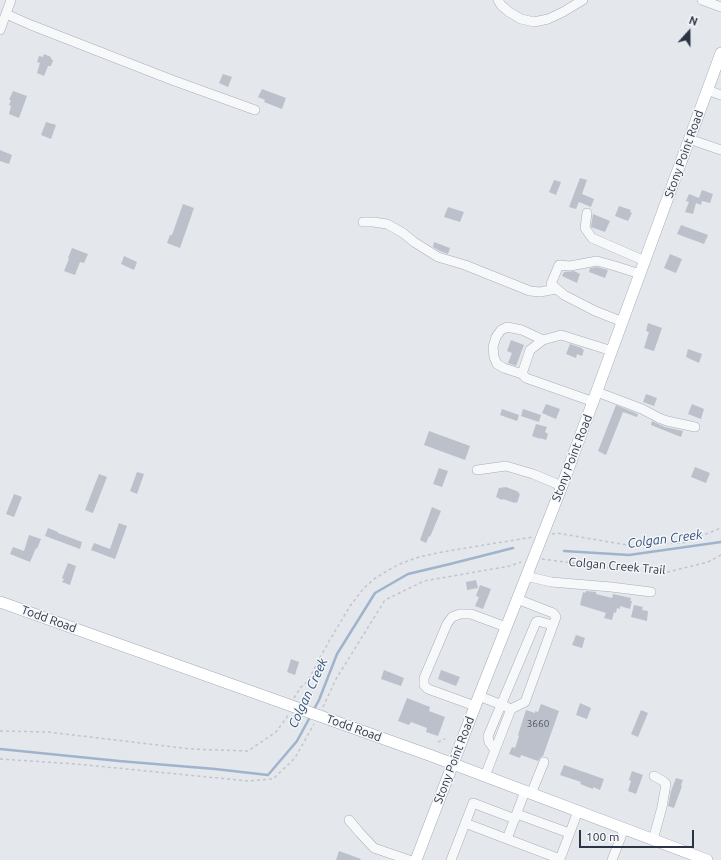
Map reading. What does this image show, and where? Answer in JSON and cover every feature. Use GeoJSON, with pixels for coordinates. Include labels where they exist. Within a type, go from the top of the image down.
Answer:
{"type":"FeatureCollection","features":[{"type":"Feature","properties":{"kind":"main road","name":"Stony Point Road"},"geometry":{"type":"LineString","coordinates":[[416,860],[452,764],[562,486],[721,53]]}},
{"type":"Feature","properties":{"kind":"main road","name":"Todd Road"},"geometry":{"type":"LineString","coordinates":[[0,602],[319,715],[706,860]]}},
{"type":"Feature","properties":{"kind":"street"},"geometry":{"type":"LineString","coordinates":[[0,30],[11,0]]}},
{"type":"Feature","properties":{"kind":"street"},"geometry":{"type":"LineString","coordinates":[[498,0],[509,12],[522,19],[534,22],[548,19],[583,0]]}},
{"type":"Feature","properties":{"kind":"street"},"geometry":{"type":"LineString","coordinates":[[702,0],[721,7]]}},
{"type":"Feature","properties":{"kind":"street"},"geometry":{"type":"LineString","coordinates":[[6,14],[172,80],[255,110]]}},
{"type":"Feature","properties":{"kind":"street"},"geometry":{"type":"LineString","coordinates":[[707,90],[721,95]]}},
{"type":"Feature","properties":{"kind":"street"},"geometry":{"type":"LineString","coordinates":[[689,139],[721,150]]}},
{"type":"Feature","properties":{"kind":"street"},"geometry":{"type":"LineString","coordinates":[[587,214],[585,228],[592,238],[645,261]]}},
{"type":"Feature","properties":{"kind":"street"},"geometry":{"type":"LineString","coordinates":[[363,222],[387,224],[438,256],[530,291],[540,292],[556,289]]}},
{"type":"Feature","properties":{"kind":"street"},"geometry":{"type":"LineString","coordinates":[[623,322],[595,311],[564,295],[551,284],[559,265],[570,266],[597,261],[640,274]]}},
{"type":"Feature","properties":{"kind":"street"},"geometry":{"type":"LineString","coordinates":[[543,340],[522,330],[506,327],[496,337],[493,347],[494,357],[497,364],[522,374],[526,378],[642,409],[667,421],[695,426]]}},
{"type":"Feature","properties":{"kind":"street"},"geometry":{"type":"LineString","coordinates":[[522,374],[530,350],[543,340],[561,335],[612,351]]}},
{"type":"Feature","properties":{"kind":"street"},"geometry":{"type":"LineString","coordinates":[[477,470],[506,466],[533,474],[562,486]]}},
{"type":"Feature","properties":{"kind":"street"},"geometry":{"type":"LineString","coordinates":[[526,576],[551,582],[651,592]]}},
{"type":"Feature","properties":{"kind":"street"},"geometry":{"type":"LineString","coordinates":[[485,776],[511,709],[525,702],[556,617],[553,613],[517,599]]}},
{"type":"Feature","properties":{"kind":"street"},"geometry":{"type":"LineString","coordinates":[[506,626],[471,614],[460,614],[452,617],[447,624],[424,678],[424,685],[428,689],[477,701],[502,705],[511,709]]}},
{"type":"Feature","properties":{"kind":"street"},"geometry":{"type":"LineString","coordinates":[[495,750],[489,742],[488,736],[536,622],[538,620],[552,625]]}},
{"type":"Feature","properties":{"kind":"street"},"geometry":{"type":"LineString","coordinates":[[507,839],[516,816],[544,762]]}},
{"type":"Feature","properties":{"kind":"street"},"geometry":{"type":"LineString","coordinates":[[653,840],[662,808],[666,784],[654,776]]}},
{"type":"Feature","properties":{"kind":"street"},"geometry":{"type":"LineString","coordinates":[[451,860],[473,803],[569,833]]}},
{"type":"Feature","properties":{"kind":"street"},"geometry":{"type":"LineString","coordinates":[[465,823],[560,859],[578,811]]}},
{"type":"Feature","properties":{"kind":"street"},"geometry":{"type":"LineString","coordinates":[[349,820],[374,848],[409,860]]}},
{"type":"Feature","properties":{"kind":"street"},"geometry":{"type":"LineString","coordinates":[[612,860],[624,829]]}},
{"type":"Feature","properties":{"kind":"path"},"geometry":{"type":"LineString","coordinates":[[0,732],[48,732],[192,749],[248,751],[276,732],[287,717],[294,707],[301,687],[308,680],[350,606],[364,588],[374,579],[402,563],[419,557],[557,533],[627,545],[683,543],[721,528]]}},
{"type":"Feature","properties":{"kind":"path","name":"Colgan Creek Trail"},"geometry":{"type":"LineString","coordinates":[[534,558],[664,573],[708,562],[721,556]]}},
{"type":"Feature","properties":{"kind":"path"},"geometry":{"type":"LineString","coordinates":[[438,742],[445,739]]}},
{"type":"Feature","properties":{"kind":"building"},"geometry":{"type":"Polygon","coordinates":[[[44,54],[51,57],[53,60],[51,66],[48,66],[44,76],[37,73],[40,63],[37,62],[39,56],[43,57],[44,54]]]}},
{"type":"Feature","properties":{"kind":"building"},"geometry":{"type":"Polygon","coordinates":[[[223,74],[232,77],[228,87],[219,83],[223,74]]]}},
{"type":"Feature","properties":{"kind":"building"},"geometry":{"type":"Polygon","coordinates":[[[262,89],[286,98],[282,109],[264,102],[265,100],[258,97],[262,89]]]}},
{"type":"Feature","properties":{"kind":"building"},"geometry":{"type":"Polygon","coordinates":[[[13,91],[27,96],[19,118],[9,114],[11,106],[9,105],[11,100],[9,100],[13,91]]]}},
{"type":"Feature","properties":{"kind":"building"},"geometry":{"type":"Polygon","coordinates":[[[46,122],[56,125],[51,139],[41,135],[46,122]]]}},
{"type":"Feature","properties":{"kind":"building"},"geometry":{"type":"Polygon","coordinates":[[[0,150],[12,155],[9,164],[0,161],[0,150]]]}},
{"type":"Feature","properties":{"kind":"building"},"geometry":{"type":"Polygon","coordinates":[[[580,178],[587,180],[582,194],[594,199],[591,207],[579,202],[576,209],[569,207],[580,178]]]}},
{"type":"Feature","properties":{"kind":"building"},"geometry":{"type":"Polygon","coordinates":[[[554,180],[561,182],[556,195],[549,192],[554,180]]]}},
{"type":"Feature","properties":{"kind":"building"},"geometry":{"type":"Polygon","coordinates":[[[702,190],[713,194],[710,203],[702,201],[701,205],[696,203],[693,214],[685,212],[689,202],[686,201],[689,194],[699,198],[702,190]]]}},
{"type":"Feature","properties":{"kind":"building"},"geometry":{"type":"Polygon","coordinates":[[[183,204],[194,208],[180,248],[167,243],[170,235],[172,235],[183,204]]]}},
{"type":"Feature","properties":{"kind":"building"},"geometry":{"type":"Polygon","coordinates":[[[619,206],[631,210],[630,212],[632,213],[628,221],[615,216],[619,206]]]}},
{"type":"Feature","properties":{"kind":"building"},"geometry":{"type":"Polygon","coordinates":[[[448,207],[464,212],[460,222],[444,217],[448,207]]]}},
{"type":"Feature","properties":{"kind":"building"},"geometry":{"type":"Polygon","coordinates":[[[593,214],[610,221],[605,232],[591,227],[593,214]]]}},
{"type":"Feature","properties":{"kind":"building"},"geometry":{"type":"Polygon","coordinates":[[[681,225],[708,235],[704,244],[677,234],[681,225]]]}},
{"type":"Feature","properties":{"kind":"building"},"geometry":{"type":"Polygon","coordinates":[[[434,242],[450,248],[448,254],[433,247],[434,242]]]}},
{"type":"Feature","properties":{"kind":"building"},"geometry":{"type":"Polygon","coordinates":[[[72,248],[88,254],[84,263],[80,262],[75,275],[64,271],[72,248]]]}},
{"type":"Feature","properties":{"kind":"building"},"geometry":{"type":"Polygon","coordinates":[[[670,254],[682,259],[676,273],[664,268],[670,254]]]}},
{"type":"Feature","properties":{"kind":"building"},"geometry":{"type":"Polygon","coordinates":[[[124,256],[137,262],[134,270],[121,264],[124,256]]]}},
{"type":"Feature","properties":{"kind":"building"},"geometry":{"type":"Polygon","coordinates":[[[597,267],[608,270],[605,278],[589,272],[590,268],[597,267]]]}},
{"type":"Feature","properties":{"kind":"building"},"geometry":{"type":"Polygon","coordinates":[[[574,271],[580,274],[577,283],[562,276],[564,272],[574,271]]]}},
{"type":"Feature","properties":{"kind":"building"},"geometry":{"type":"Polygon","coordinates":[[[648,323],[662,328],[654,351],[644,348],[649,332],[646,331],[648,323]]]}},
{"type":"Feature","properties":{"kind":"building"},"geometry":{"type":"Polygon","coordinates":[[[511,340],[524,345],[516,366],[508,363],[512,353],[507,351],[511,340]]]}},
{"type":"Feature","properties":{"kind":"building"},"geometry":{"type":"Polygon","coordinates":[[[570,344],[584,350],[582,356],[577,354],[576,358],[566,354],[570,344]]]}},
{"type":"Feature","properties":{"kind":"building"},"geometry":{"type":"Polygon","coordinates":[[[688,349],[702,354],[699,363],[686,357],[688,349]]]}},
{"type":"Feature","properties":{"kind":"building"},"geometry":{"type":"Polygon","coordinates":[[[646,394],[657,398],[654,406],[643,402],[646,394]]]}},
{"type":"Feature","properties":{"kind":"building"},"geometry":{"type":"Polygon","coordinates":[[[546,404],[560,409],[556,419],[542,413],[546,404]]]}},
{"type":"Feature","properties":{"kind":"building"},"geometry":{"type":"Polygon","coordinates":[[[692,404],[704,409],[701,419],[688,414],[692,404]]]}},
{"type":"Feature","properties":{"kind":"building"},"geometry":{"type":"Polygon","coordinates":[[[616,405],[638,414],[637,417],[623,412],[606,455],[598,451],[616,405]]]}},
{"type":"Feature","properties":{"kind":"building"},"geometry":{"type":"Polygon","coordinates":[[[502,409],[519,415],[517,421],[500,415],[502,409]]]}},
{"type":"Feature","properties":{"kind":"building"},"geometry":{"type":"Polygon","coordinates":[[[523,409],[541,415],[539,422],[521,416],[523,409]]]}},
{"type":"Feature","properties":{"kind":"building"},"geometry":{"type":"Polygon","coordinates":[[[652,421],[665,427],[683,431],[681,437],[651,425],[652,421]]]}},
{"type":"Feature","properties":{"kind":"building"},"geometry":{"type":"Polygon","coordinates":[[[536,424],[547,427],[545,432],[548,434],[546,440],[532,436],[536,424]]]}},
{"type":"Feature","properties":{"kind":"building"},"geometry":{"type":"Polygon","coordinates":[[[429,431],[470,446],[465,460],[424,445],[429,431]]]}},
{"type":"Feature","properties":{"kind":"building"},"geometry":{"type":"Polygon","coordinates":[[[695,467],[710,473],[706,483],[691,477],[695,467]]]}},
{"type":"Feature","properties":{"kind":"building"},"geometry":{"type":"Polygon","coordinates":[[[439,468],[448,471],[442,487],[433,484],[439,468]]]}},
{"type":"Feature","properties":{"kind":"building"},"geometry":{"type":"Polygon","coordinates":[[[137,472],[144,474],[137,494],[130,491],[137,472]]]}},
{"type":"Feature","properties":{"kind":"building"},"geometry":{"type":"Polygon","coordinates":[[[99,474],[107,477],[93,513],[85,510],[99,474]]]}},
{"type":"Feature","properties":{"kind":"building"},"geometry":{"type":"Polygon","coordinates":[[[506,487],[519,492],[518,493],[520,494],[517,503],[502,500],[496,497],[499,488],[506,487]]]}},
{"type":"Feature","properties":{"kind":"building"},"geometry":{"type":"Polygon","coordinates":[[[14,494],[22,497],[14,517],[6,514],[14,494]]]}},
{"type":"Feature","properties":{"kind":"building"},"geometry":{"type":"Polygon","coordinates":[[[432,507],[441,511],[426,543],[420,540],[432,507]]]}},
{"type":"Feature","properties":{"kind":"building"},"geometry":{"type":"Polygon","coordinates":[[[119,523],[127,526],[115,559],[91,550],[94,543],[110,549],[119,523]]]}},
{"type":"Feature","properties":{"kind":"building"},"geometry":{"type":"Polygon","coordinates":[[[48,528],[82,542],[80,549],[45,536],[48,528]]]}},
{"type":"Feature","properties":{"kind":"building"},"geometry":{"type":"Polygon","coordinates":[[[29,535],[41,539],[30,562],[10,554],[13,547],[24,551],[29,535]]]}},
{"type":"Feature","properties":{"kind":"building"},"geometry":{"type":"Polygon","coordinates":[[[68,563],[76,566],[70,585],[62,582],[64,579],[62,578],[68,563]]]}},
{"type":"Feature","properties":{"kind":"building"},"geometry":{"type":"Polygon","coordinates":[[[476,580],[478,588],[467,590],[466,582],[476,580]]]}},
{"type":"Feature","properties":{"kind":"building"},"geometry":{"type":"Polygon","coordinates":[[[480,585],[491,589],[483,609],[475,606],[479,597],[476,596],[480,585]]]}},
{"type":"Feature","properties":{"kind":"building"},"geometry":{"type":"Polygon","coordinates":[[[586,591],[596,592],[596,594],[612,598],[613,594],[631,598],[630,601],[632,601],[630,609],[620,606],[620,609],[617,608],[616,613],[614,612],[612,620],[604,618],[606,613],[580,605],[583,592],[585,593],[586,591]]]}},
{"type":"Feature","properties":{"kind":"building"},"geometry":{"type":"Polygon","coordinates":[[[634,605],[643,607],[642,610],[648,611],[647,621],[631,617],[634,605]]]}},
{"type":"Feature","properties":{"kind":"building"},"geometry":{"type":"Polygon","coordinates":[[[576,635],[585,638],[582,648],[572,645],[576,635]]]}},
{"type":"Feature","properties":{"kind":"building"},"geometry":{"type":"Polygon","coordinates":[[[291,659],[299,662],[295,675],[287,672],[291,659]]]}},
{"type":"Feature","properties":{"kind":"building"},"geometry":{"type":"Polygon","coordinates":[[[384,670],[404,678],[401,686],[381,679],[384,670]]]}},
{"type":"Feature","properties":{"kind":"building"},"geometry":{"type":"Polygon","coordinates":[[[441,670],[460,677],[456,686],[438,679],[441,670]]]}},
{"type":"Feature","properties":{"kind":"building"},"geometry":{"type":"Polygon","coordinates":[[[407,698],[430,707],[429,711],[445,717],[438,736],[426,732],[427,728],[411,722],[409,725],[398,721],[407,698]]]}},
{"type":"Feature","properties":{"kind":"building"},"geometry":{"type":"Polygon","coordinates":[[[580,703],[591,708],[587,719],[576,715],[580,703]]]}},
{"type":"Feature","properties":{"kind":"building"},"geometry":{"type":"Polygon","coordinates":[[[541,704],[559,711],[543,756],[538,761],[521,755],[520,758],[509,754],[512,747],[515,748],[526,710],[535,713],[535,711],[538,712],[541,704]]]}},
{"type":"Feature","properties":{"kind":"building"},"geometry":{"type":"Polygon","coordinates":[[[641,710],[648,713],[638,737],[631,734],[641,710]]]}},
{"type":"Feature","properties":{"kind":"building"},"geometry":{"type":"Polygon","coordinates":[[[564,765],[604,779],[600,790],[593,787],[593,789],[580,784],[581,782],[560,775],[564,765]]]}},
{"type":"Feature","properties":{"kind":"building"},"geometry":{"type":"Polygon","coordinates":[[[632,771],[643,775],[636,794],[628,791],[632,771]]]}},
{"type":"Feature","properties":{"kind":"building"},"geometry":{"type":"Polygon","coordinates":[[[676,778],[683,780],[674,808],[668,806],[671,791],[676,778]]]}},
{"type":"Feature","properties":{"kind":"building"},"geometry":{"type":"Polygon","coordinates":[[[339,851],[361,859],[336,860],[339,851]]]}},
{"type":"Feature","properties":{"kind":"waterway","name":"Colgan Creek"},"geometry":{"type":"LineString","coordinates":[[564,551],[629,555],[721,542]]}},
{"type":"Feature","properties":{"kind":"waterway","name":"Colgan Creek"},"geometry":{"type":"LineString","coordinates":[[313,711],[319,700],[337,654],[375,593],[408,574],[513,548]]}},
{"type":"Feature","properties":{"kind":"waterway","name":"Colgan Creek"},"geometry":{"type":"LineString","coordinates":[[0,749],[268,775],[297,741],[310,717]]}}]}
